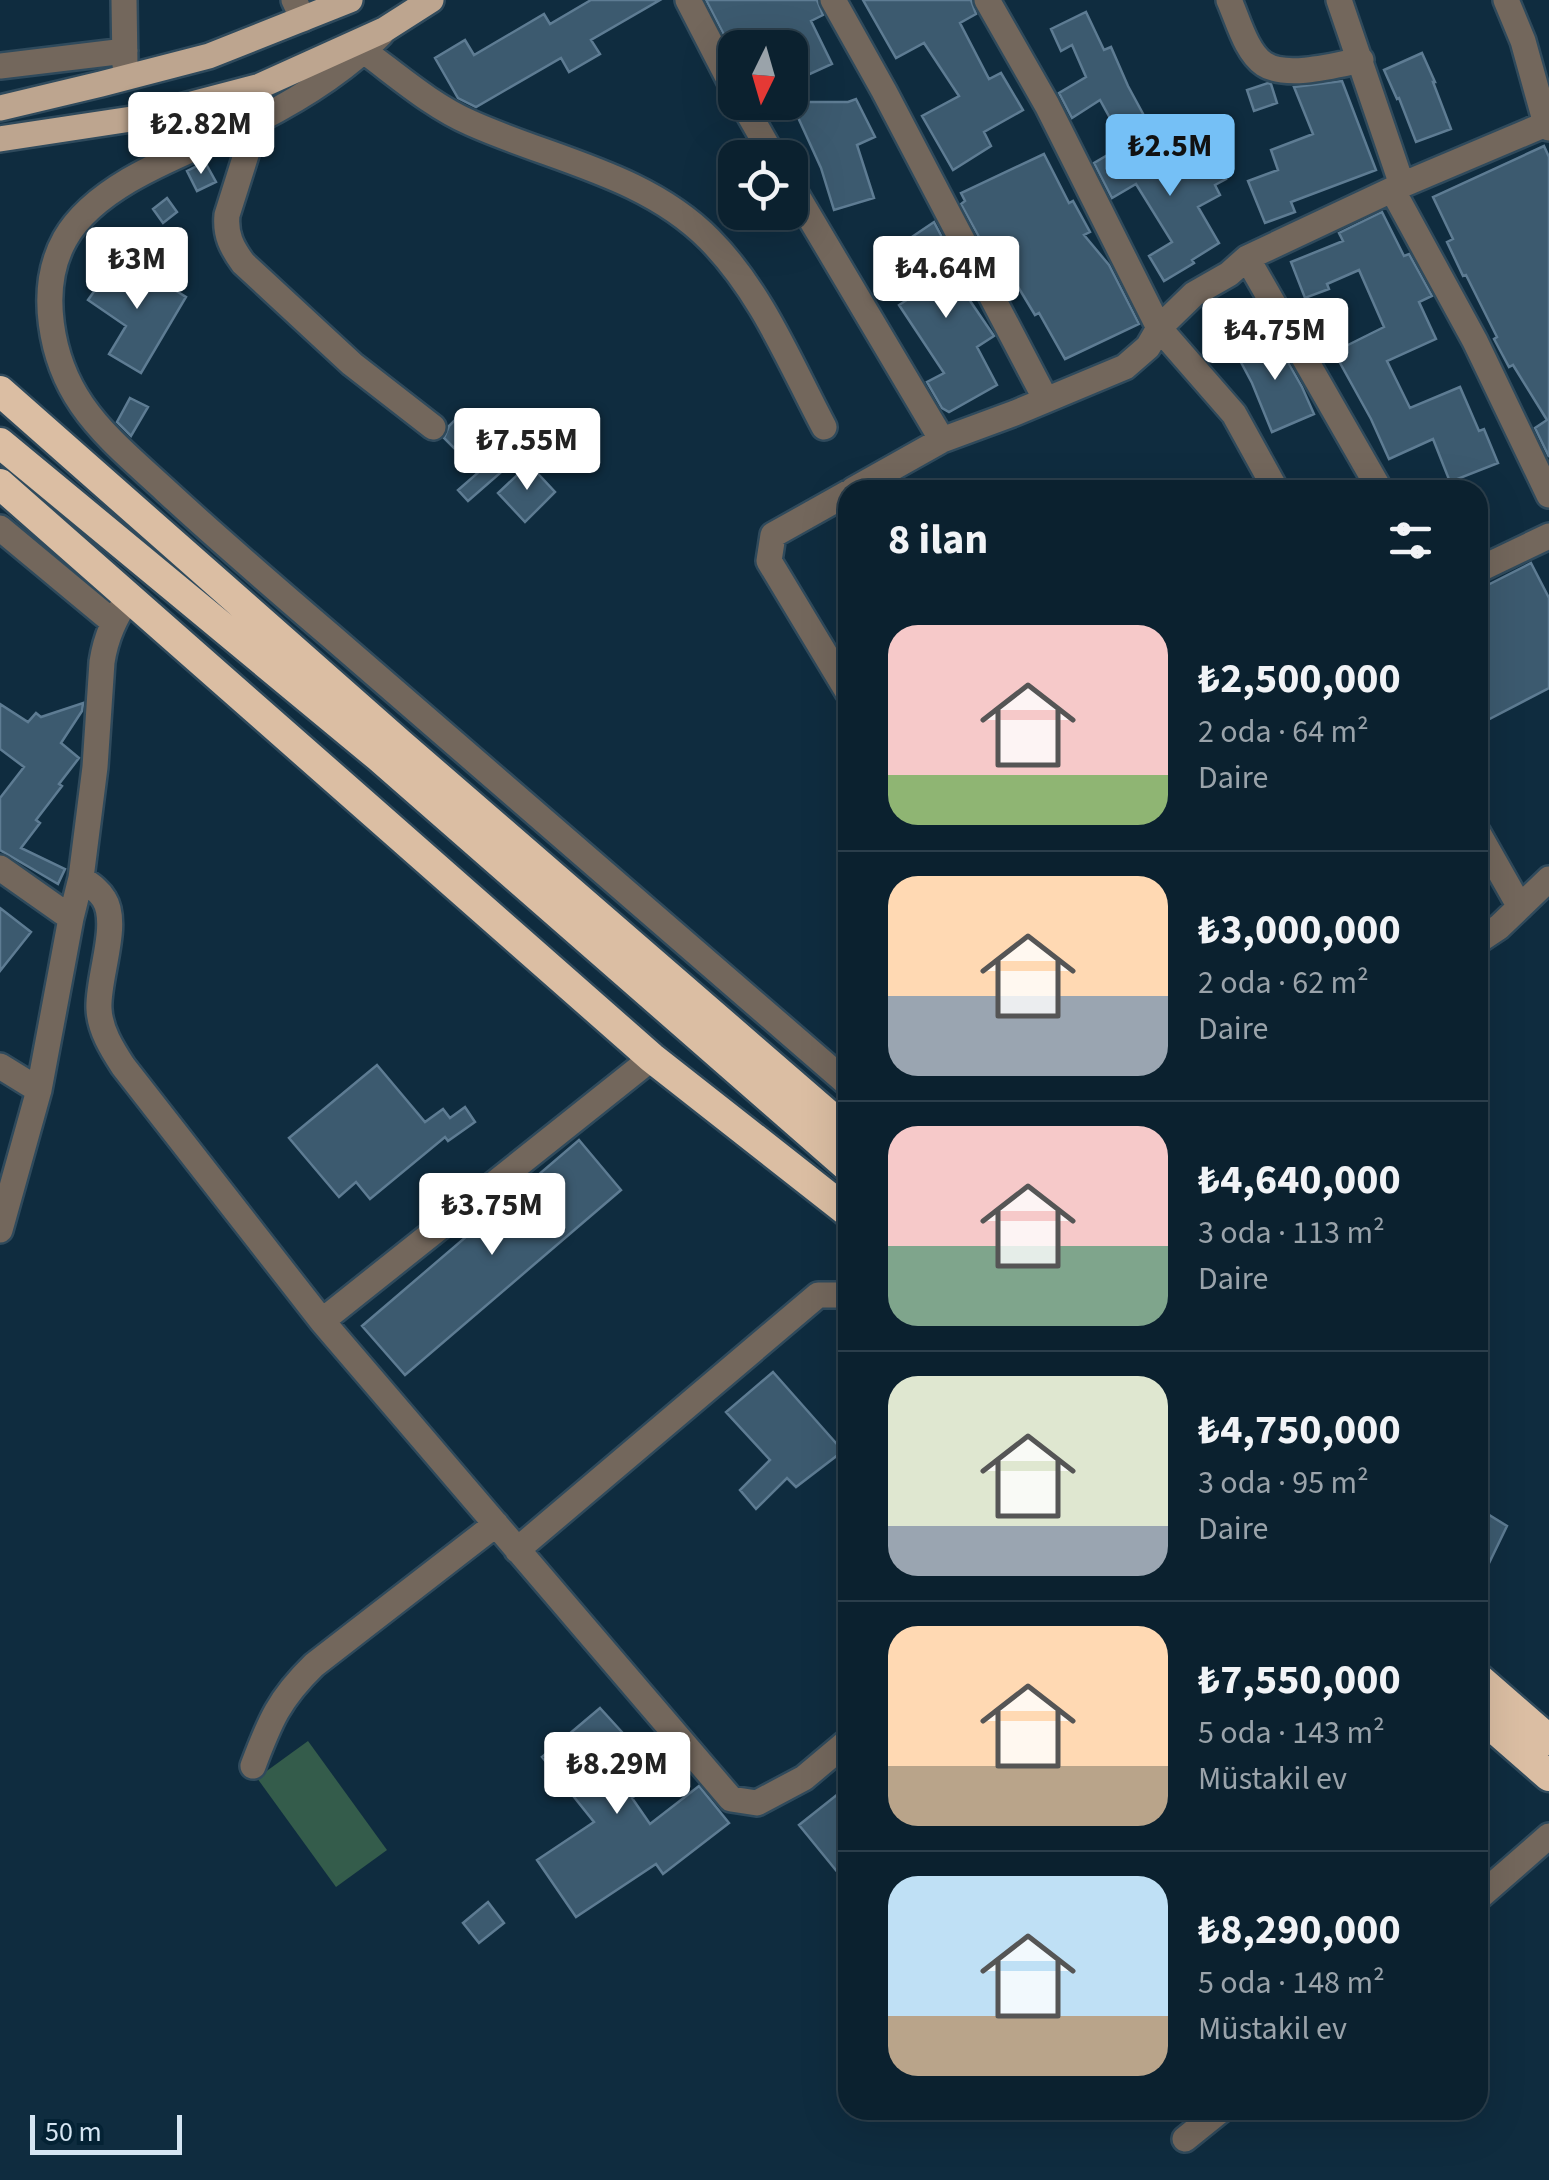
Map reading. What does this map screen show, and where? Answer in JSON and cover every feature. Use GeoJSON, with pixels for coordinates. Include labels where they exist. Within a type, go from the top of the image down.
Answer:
{"type":"FeatureCollection","features":[{"type":"Feature","properties":{"kind":"highway"},"geometry":{"type":"LineString","coordinates":[[0,390],[414,756],[724,1042],[838,1157]]}},
{"type":"Feature","properties":{"kind":"highway"},"geometry":{"type":"LineString","coordinates":[[0,443],[724,1042],[838,1125]]}},
{"type":"Feature","properties":{"kind":"highway"},"geometry":{"type":"LineString","coordinates":[[0,484],[121,609],[652,1058],[838,1204]]}},
{"type":"Feature","properties":{"kind":"highway"},"geometry":{"type":"LineString","coordinates":[[1488,1687],[1549,1740]]}},
{"type":"Feature","properties":{"kind":"highway"},"geometry":{"type":"LineString","coordinates":[[1488,1723],[1549,1776]]}},
{"type":"Feature","properties":{"kind":"main road"},"geometry":{"type":"LineString","coordinates":[[0,108],[210,56],[310,8],[350,0]]}},
{"type":"Feature","properties":{"kind":"main road"},"geometry":{"type":"LineString","coordinates":[[0,139],[138,118],[260,86],[384,30],[431,0]]}},
{"type":"Feature","properties":{"kind":"street"},"geometry":{"type":"LineString","coordinates":[[124,0],[125,78]]}},
{"type":"Feature","properties":{"kind":"street"},"geometry":{"type":"LineString","coordinates":[[688,0],[718,58]]}},
{"type":"Feature","properties":{"kind":"street"},"geometry":{"type":"LineString","coordinates":[[833,0],[1046,400]]}},
{"type":"Feature","properties":{"kind":"street"},"geometry":{"type":"LineString","coordinates":[[986,0],[1047,105],[1159,328],[1234,414],[1270,480]]}},
{"type":"Feature","properties":{"kind":"street"},"geometry":{"type":"LineString","coordinates":[[1229,0],[1252,50],[1266,65],[1288,70],[1361,60]]}},
{"type":"Feature","properties":{"kind":"street"},"geometry":{"type":"LineString","coordinates":[[1339,0],[1361,60],[1397,188],[1549,495]]}},
{"type":"Feature","properties":{"kind":"street"},"geometry":{"type":"LineString","coordinates":[[871,480],[942,440],[1125,367],[1194,294],[1229,274],[1247,258],[1397,188],[1547,126],[1523,42],[1506,0]]}},
{"type":"Feature","properties":{"kind":"street"},"geometry":{"type":"LineString","coordinates":[[384,30],[364,51],[299,98],[163,162],[101,198],[80,219],[60,251],[51,286],[58,358],[83,406],[101,428],[212,533],[838,1075]]}},
{"type":"Feature","properties":{"kind":"street"},"geometry":{"type":"LineString","coordinates":[[0,66],[125,51]]}},
{"type":"Feature","properties":{"kind":"street"},"geometry":{"type":"LineString","coordinates":[[364,51],[465,121],[600,172],[678,212],[735,267],[824,427]]}},
{"type":"Feature","properties":{"kind":"street"},"geometry":{"type":"LineString","coordinates":[[257,120],[227,215],[226,227],[234,251],[292,311],[433,427]]}},
{"type":"Feature","properties":{"kind":"street"},"geometry":{"type":"LineString","coordinates":[[808,214],[942,440]]}},
{"type":"Feature","properties":{"kind":"street"},"geometry":{"type":"LineString","coordinates":[[1247,258],[1374,480]]}},
{"type":"Feature","properties":{"kind":"street"},"geometry":{"type":"LineString","coordinates":[[838,499],[774,534],[769,561],[838,675]]}},
{"type":"Feature","properties":{"kind":"street"},"geometry":{"type":"LineString","coordinates":[[0,528],[121,609],[102,662],[81,878],[40,1090],[0,1230]]}},
{"type":"Feature","properties":{"kind":"street"},"geometry":{"type":"LineString","coordinates":[[1488,565],[1549,536]]}},
{"type":"Feature","properties":{"kind":"street"},"geometry":{"type":"LineString","coordinates":[[1488,851],[1520,907]]}},
{"type":"Feature","properties":{"kind":"street"},"geometry":{"type":"LineString","coordinates":[[0,868],[71,918]]}},
{"type":"Feature","properties":{"kind":"street"},"geometry":{"type":"LineString","coordinates":[[81,878],[104,898],[109,908],[98,1010],[110,1046],[322,1320],[732,1799],[757,1802],[804,1778],[838,1749]]}},
{"type":"Feature","properties":{"kind":"street"},"geometry":{"type":"LineString","coordinates":[[1488,935],[1549,879]]}},
{"type":"Feature","properties":{"kind":"street"},"geometry":{"type":"LineString","coordinates":[[322,1320],[652,1058]]}},
{"type":"Feature","properties":{"kind":"street"},"geometry":{"type":"LineString","coordinates":[[0,1066],[40,1090]]}},
{"type":"Feature","properties":{"kind":"street"},"geometry":{"type":"LineString","coordinates":[[517,1550],[818,1294],[838,1295]]}},
{"type":"Feature","properties":{"kind":"street"},"geometry":{"type":"LineString","coordinates":[[253,1766],[269,1721],[292,1686],[496,1524]]}},
{"type":"Feature","properties":{"kind":"street"},"geometry":{"type":"LineString","coordinates":[[1488,1889],[1549,1836]]}},
{"type":"Feature","properties":{"kind":"street"},"geometry":{"type":"LineString","coordinates":[[1185,2139],[1209,2120]]}},
{"type":"Feature","properties":{"kind":"green space"},"geometry":{"type":"Polygon","coordinates":[[[308,1741],[387,1850],[336,1887],[257,1778],[308,1741]]]}},
{"type":"Feature","properties":{"kind":"building"},"geometry":{"type":"Polygon","coordinates":[[[591,0],[660,0],[591,40],[600,54],[569,72],[561,58],[476,107],[458,98],[435,58],[465,40],[474,55],[544,14],[550,24],[591,0]]]}},
{"type":"Feature","properties":{"kind":"building"},"geometry":{"type":"Polygon","coordinates":[[[706,0],[817,0],[823,15],[811,21],[832,64],[808,75],[808,30],[722,30],[706,0]]]}},
{"type":"Feature","properties":{"kind":"building"},"geometry":{"type":"Polygon","coordinates":[[[863,0],[971,0],[976,14],[960,23],[989,79],[1001,73],[1023,110],[984,132],[991,146],[953,170],[922,116],[959,96],[924,43],[896,58],[863,0]]]}},
{"type":"Feature","properties":{"kind":"building"},"geometry":{"type":"Polygon","coordinates":[[[1086,12],[1104,50],[1111,47],[1148,123],[1121,138],[1100,100],[1072,118],[1059,93],[1086,77],[1072,45],[1061,51],[1051,29],[1086,12]]]}},
{"type":"Feature","properties":{"kind":"building"},"geometry":{"type":"Polygon","coordinates":[[[1422,53],[1451,129],[1416,142],[1384,70],[1422,53]]]}},
{"type":"Feature","properties":{"kind":"building"},"geometry":{"type":"Polygon","coordinates":[[[1342,81],[1376,170],[1291,202],[1295,212],[1265,223],[1248,181],[1278,170],[1271,150],[1313,134],[1294,87],[1342,81]]]}},
{"type":"Feature","properties":{"kind":"building"},"geometry":{"type":"Polygon","coordinates":[[[1268,83],[1277,103],[1254,111],[1247,90],[1268,83]]]}},
{"type":"Feature","properties":{"kind":"building"},"geometry":{"type":"Polygon","coordinates":[[[856,99],[875,137],[857,145],[874,198],[834,210],[821,168],[799,120],[808,120],[808,102],[856,99]]]}},
{"type":"Feature","properties":{"kind":"building"},"geometry":{"type":"Polygon","coordinates":[[[1135,139],[1155,174],[1206,144],[1226,179],[1215,185],[1220,195],[1198,207],[1219,243],[1164,281],[1149,256],[1172,242],[1136,184],[1112,198],[1094,163],[1135,139]]]}},
{"type":"Feature","properties":{"kind":"building"},"geometry":{"type":"Polygon","coordinates":[[[1544,146],[1549,157],[1549,457],[1535,428],[1547,420],[1494,339],[1497,337],[1447,242],[1453,239],[1433,197],[1544,146]]]}},
{"type":"Feature","properties":{"kind":"building"},"geometry":{"type":"Polygon","coordinates":[[[1044,154],[1069,203],[1073,201],[1090,232],[1084,235],[1109,265],[1139,324],[1065,359],[991,242],[984,246],[961,204],[965,201],[961,193],[1044,154]]]}},
{"type":"Feature","properties":{"kind":"building"},"geometry":{"type":"Polygon","coordinates":[[[205,162],[216,182],[197,191],[187,171],[205,162]]]}},
{"type":"Feature","properties":{"kind":"building"},"geometry":{"type":"Polygon","coordinates":[[[167,198],[177,212],[163,223],[153,209],[167,198]]]}},
{"type":"Feature","properties":{"kind":"building"},"geometry":{"type":"Polygon","coordinates":[[[1382,212],[1404,256],[1409,254],[1432,296],[1419,302],[1436,339],[1387,361],[1410,408],[1460,387],[1498,463],[1449,480],[1433,439],[1389,459],[1334,352],[1384,327],[1359,270],[1327,284],[1329,289],[1305,298],[1291,262],[1343,241],[1339,233],[1382,212]]]}},
{"type":"Feature","properties":{"kind":"building"},"geometry":{"type":"Polygon","coordinates":[[[934,222],[955,262],[947,267],[994,336],[977,347],[997,385],[949,412],[942,408],[927,382],[944,373],[899,305],[924,289],[894,249],[934,222]]]}},
{"type":"Feature","properties":{"kind":"building"},"geometry":{"type":"Polygon","coordinates":[[[117,259],[151,284],[155,278],[186,297],[141,373],[109,354],[126,326],[88,300],[117,259]]]}},
{"type":"Feature","properties":{"kind":"building"},"geometry":{"type":"Polygon","coordinates":[[[1271,332],[1314,414],[1272,432],[1235,351],[1271,332]]]}},
{"type":"Feature","properties":{"kind":"building"},"geometry":{"type":"Polygon","coordinates":[[[130,398],[148,407],[131,436],[117,422],[130,398]]]}},
{"type":"Feature","properties":{"kind":"building"},"geometry":{"type":"Polygon","coordinates":[[[459,416],[473,429],[467,434],[481,449],[470,460],[444,438],[459,416]]]}},
{"type":"Feature","properties":{"kind":"building"},"geometry":{"type":"Polygon","coordinates":[[[497,456],[507,467],[468,501],[458,490],[497,456]]]}},
{"type":"Feature","properties":{"kind":"building"},"geometry":{"type":"Polygon","coordinates":[[[529,464],[555,492],[525,522],[498,493],[529,464]]]}},
{"type":"Feature","properties":{"kind":"building"},"geometry":{"type":"Polygon","coordinates":[[[1531,563],[1549,598],[1549,688],[1488,720],[1488,585],[1531,563]]]}},
{"type":"Feature","properties":{"kind":"building"},"geometry":{"type":"Polygon","coordinates":[[[83,703],[61,743],[79,758],[21,848],[65,869],[58,884],[0,850],[0,798],[24,767],[0,749],[0,704],[28,722],[36,713],[41,717],[83,703]]]}},
{"type":"Feature","properties":{"kind":"building"},"geometry":{"type":"Polygon","coordinates":[[[0,908],[31,932],[0,971],[0,908]]]}},
{"type":"Feature","properties":{"kind":"building"},"geometry":{"type":"Polygon","coordinates":[[[377,1065],[425,1122],[443,1109],[450,1118],[465,1107],[475,1122],[448,1141],[445,1137],[370,1199],[356,1182],[339,1197],[289,1138],[377,1065]]]}},
{"type":"Feature","properties":{"kind":"building"},"geometry":{"type":"Polygon","coordinates":[[[579,1140],[621,1190],[405,1375],[362,1326],[579,1140]]]}},
{"type":"Feature","properties":{"kind":"building"},"geometry":{"type":"Polygon","coordinates":[[[773,1372],[838,1445],[838,1455],[796,1487],[787,1478],[756,1509],[740,1490],[770,1460],[726,1412],[773,1372]]]}},
{"type":"Feature","properties":{"kind":"building"},"geometry":{"type":"Polygon","coordinates":[[[1488,1514],[1507,1526],[1488,1565],[1488,1514]]]}},
{"type":"Feature","properties":{"kind":"building"},"geometry":{"type":"Polygon","coordinates":[[[600,1708],[657,1777],[632,1798],[650,1824],[699,1786],[729,1823],[663,1874],[656,1864],[576,1917],[537,1860],[594,1822],[542,1757],[600,1708]]]}},
{"type":"Feature","properties":{"kind":"building"},"geometry":{"type":"Polygon","coordinates":[[[838,1794],[838,1873],[799,1825],[838,1794]]]}},
{"type":"Feature","properties":{"kind":"building"},"geometry":{"type":"Polygon","coordinates":[[[488,1902],[504,1923],[479,1943],[463,1923],[488,1902]]]}}]}
